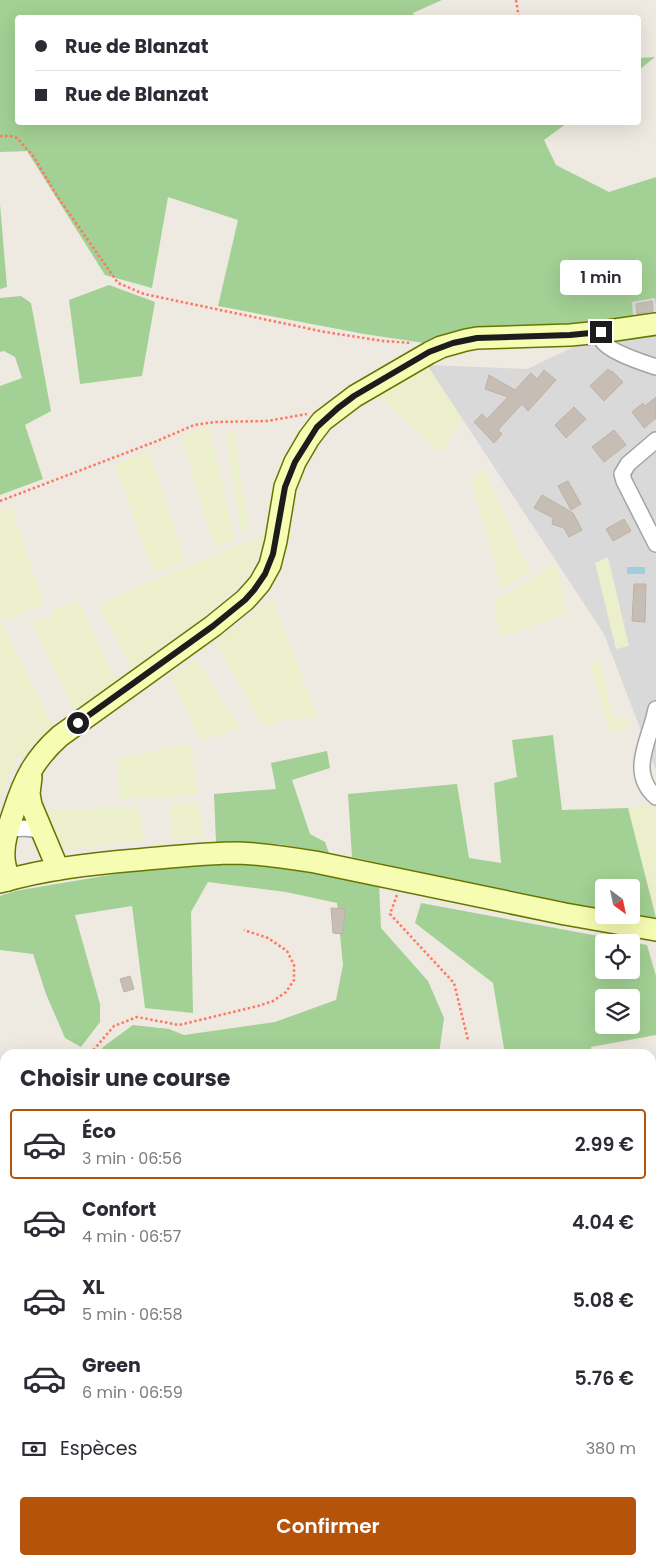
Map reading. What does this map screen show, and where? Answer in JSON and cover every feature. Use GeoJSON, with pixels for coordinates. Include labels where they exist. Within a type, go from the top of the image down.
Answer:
{"type":"FeatureCollection","features":[{"type":"Feature","properties":{"kind":"street"},"geometry":{"type":"LineString","coordinates":[[656,324],[570,335],[477,338],[453,343],[429,352],[354,396],[327,416],[301,450],[288,481],[270,565],[260,583],[245,600],[168,659],[60,736],[44,752],[23,783],[4,829],[4,881],[58,869],[175,856],[241,853],[315,862],[565,914],[656,930]]}},
{"type":"Feature","properties":{"kind":"street"},"geometry":{"type":"LineString","coordinates":[[601,332],[602,340],[608,346],[624,355],[656,367]]}},
{"type":"Feature","properties":{"kind":"street"},"geometry":{"type":"LineString","coordinates":[[656,440],[628,464],[622,474],[656,544]]}},
{"type":"Feature","properties":{"kind":"street"},"geometry":{"type":"LineString","coordinates":[[656,709],[642,764],[644,784],[656,797]]}},
{"type":"Feature","properties":{"kind":"street"},"geometry":{"type":"LineString","coordinates":[[33,767],[30,789],[31,805],[58,869]]}},
{"type":"Feature","properties":{"kind":"street"},"geometry":{"type":"LineString","coordinates":[[4,829],[30,828],[39,830],[42,833]]}},
{"type":"Feature","properties":{"kind":"path"},"geometry":{"type":"LineString","coordinates":[[516,0],[518,15]]}},
{"type":"Feature","properties":{"kind":"path"},"geometry":{"type":"LineString","coordinates":[[0,136],[17,138],[25,146],[105,266],[118,283],[127,288],[144,294],[325,332],[424,346],[429,352]]}},
{"type":"Feature","properties":{"kind":"path"},"geometry":{"type":"LineString","coordinates":[[0,501],[194,425],[215,422],[267,421],[313,413]]}},
{"type":"Feature","properties":{"kind":"path"},"geometry":{"type":"LineString","coordinates":[[402,880],[390,914],[454,983],[468,1040]]}},
{"type":"Feature","properties":{"kind":"path"},"geometry":{"type":"LineString","coordinates":[[94,1049],[114,1026],[137,1017],[179,1025],[258,1006],[273,1001],[286,992],[294,980],[294,965],[287,951],[268,938],[244,930]]}},
{"type":"Feature","properties":{"kind":"shaded area"},"geometry":{"type":"Polygon","coordinates":[[[655,298],[656,770],[604,634],[427,365],[527,369],[582,343],[632,302],[655,298]]]}},
{"type":"Feature","properties":{"kind":"green space"},"geometry":{"type":"Polygon","coordinates":[[[0,0],[442,0],[413,13],[413,15],[15,15],[15,125],[564,125],[544,140],[556,165],[609,192],[656,177],[656,305],[655,298],[632,302],[633,317],[588,327],[431,344],[364,334],[218,306],[238,220],[168,197],[152,288],[105,275],[27,151],[0,152],[0,0]]]}},
{"type":"Feature","properties":{"kind":"green space"},"geometry":{"type":"Polygon","coordinates":[[[655,57],[641,68],[641,58],[655,57]]]}},
{"type":"Feature","properties":{"kind":"green space"},"geometry":{"type":"Polygon","coordinates":[[[0,204],[7,287],[0,289],[0,204]]]}},
{"type":"Feature","properties":{"kind":"green space"},"geometry":{"type":"Polygon","coordinates":[[[109,285],[155,302],[142,376],[80,384],[69,300],[109,285]]]}},
{"type":"Feature","properties":{"kind":"green space"},"geometry":{"type":"Polygon","coordinates":[[[21,296],[31,303],[51,411],[25,425],[43,479],[0,495],[0,386],[22,378],[15,357],[4,351],[0,352],[0,298],[21,296]]]}},
{"type":"Feature","properties":{"kind":"green space"},"geometry":{"type":"Polygon","coordinates":[[[427,365],[462,419],[442,453],[377,396],[427,365]]]}},
{"type":"Feature","properties":{"kind":"green space"},"geometry":{"type":"Polygon","coordinates":[[[209,427],[235,539],[215,548],[181,437],[196,430],[209,427]]]}},
{"type":"Feature","properties":{"kind":"green space"},"geometry":{"type":"Polygon","coordinates":[[[226,431],[234,432],[249,530],[241,532],[226,431]]]}},
{"type":"Feature","properties":{"kind":"green space"},"geometry":{"type":"Polygon","coordinates":[[[149,450],[185,562],[153,573],[115,465],[149,450]]]}},
{"type":"Feature","properties":{"kind":"green space"},"geometry":{"type":"Polygon","coordinates":[[[484,468],[530,572],[502,590],[471,481],[484,468]]]}},
{"type":"Feature","properties":{"kind":"green space"},"geometry":{"type":"Polygon","coordinates":[[[11,507],[44,604],[9,619],[0,620],[0,510],[11,507]]]}},
{"type":"Feature","properties":{"kind":"green space"},"geometry":{"type":"Polygon","coordinates":[[[266,533],[250,573],[206,615],[131,668],[98,604],[266,533]]]}},
{"type":"Feature","properties":{"kind":"green space"},"geometry":{"type":"Polygon","coordinates":[[[608,557],[629,646],[616,649],[595,563],[608,557]]]}},
{"type":"Feature","properties":{"kind":"green space"},"geometry":{"type":"Polygon","coordinates":[[[557,562],[567,613],[501,637],[493,602],[557,562]]]}},
{"type":"Feature","properties":{"kind":"green space"},"geometry":{"type":"Polygon","coordinates":[[[272,598],[318,718],[291,719],[263,726],[215,641],[250,617],[272,598]]]}},
{"type":"Feature","properties":{"kind":"green space"},"geometry":{"type":"Polygon","coordinates":[[[78,600],[118,683],[74,711],[32,622],[54,617],[51,610],[78,600]]]}},
{"type":"Feature","properties":{"kind":"green space"},"geometry":{"type":"Polygon","coordinates":[[[2,623],[53,725],[21,759],[17,755],[0,800],[0,624],[2,623]]]}},
{"type":"Feature","properties":{"kind":"green space"},"geometry":{"type":"Polygon","coordinates":[[[195,658],[240,728],[200,741],[171,677],[195,658]]]}},
{"type":"Feature","properties":{"kind":"green space"},"geometry":{"type":"Polygon","coordinates":[[[600,660],[613,718],[628,717],[631,726],[609,733],[590,664],[600,660]]]}},
{"type":"Feature","properties":{"kind":"green space"},"geometry":{"type":"Polygon","coordinates":[[[553,735],[562,810],[628,808],[656,918],[640,915],[640,879],[595,879],[595,910],[352,857],[348,794],[457,784],[469,858],[501,863],[494,783],[517,777],[512,740],[553,735]]]}},
{"type":"Feature","properties":{"kind":"green space"},"geometry":{"type":"Polygon","coordinates":[[[190,744],[198,796],[119,799],[118,758],[190,744]]]}},
{"type":"Feature","properties":{"kind":"green space"},"geometry":{"type":"Polygon","coordinates":[[[327,751],[330,768],[292,780],[310,834],[325,842],[329,853],[279,844],[216,842],[214,794],[276,789],[271,763],[327,751]]]}},
{"type":"Feature","properties":{"kind":"green space"},"geometry":{"type":"Polygon","coordinates":[[[197,802],[204,837],[172,839],[169,803],[197,802]]]}},
{"type":"Feature","properties":{"kind":"green space"},"geometry":{"type":"Polygon","coordinates":[[[649,805],[656,812],[656,918],[628,808],[649,805]]]}},
{"type":"Feature","properties":{"kind":"green space"},"geometry":{"type":"Polygon","coordinates":[[[139,806],[144,840],[65,850],[42,811],[139,806]]]}},
{"type":"Feature","properties":{"kind":"green space"},"geometry":{"type":"Polygon","coordinates":[[[237,860],[379,882],[381,928],[428,981],[444,1018],[440,1049],[102,1049],[133,1025],[169,1029],[184,1035],[275,1022],[336,1000],[343,965],[337,903],[286,892],[208,882],[191,912],[193,1013],[145,1008],[132,906],[75,915],[100,1004],[100,1022],[81,1047],[65,1038],[46,994],[33,954],[0,950],[0,896],[15,891],[181,863],[237,860]]]}},
{"type":"Feature","properties":{"kind":"green space"},"geometry":{"type":"Polygon","coordinates":[[[421,903],[595,935],[595,979],[640,979],[640,944],[647,945],[656,976],[656,1035],[591,1047],[591,1049],[504,1049],[493,983],[415,923],[421,903]]]}},
{"type":"Feature","properties":{"kind":"water"},"geometry":{"type":"Polygon","coordinates":[[[627,567],[645,567],[645,574],[627,574],[627,567]]]}},
{"type":"Feature","properties":{"kind":"building"},"geometry":{"type":"Polygon","coordinates":[[[652,301],[653,311],[637,314],[636,304],[652,301]]]}},
{"type":"Feature","properties":{"kind":"building"},"geometry":{"type":"Polygon","coordinates":[[[608,369],[623,382],[604,401],[590,386],[608,369]]]}},
{"type":"Feature","properties":{"kind":"building"},"geometry":{"type":"Polygon","coordinates":[[[544,370],[556,380],[528,411],[522,404],[498,430],[502,434],[494,443],[474,422],[482,414],[487,419],[508,397],[485,389],[489,375],[515,390],[531,373],[537,379],[544,370]]]}},
{"type":"Feature","properties":{"kind":"building"},"geometry":{"type":"Polygon","coordinates":[[[656,397],[656,418],[644,428],[632,412],[643,403],[645,406],[656,397]]]}},
{"type":"Feature","properties":{"kind":"building"},"geometry":{"type":"Polygon","coordinates":[[[574,407],[586,419],[566,438],[555,425],[574,407]]]}},
{"type":"Feature","properties":{"kind":"building"},"geometry":{"type":"Polygon","coordinates":[[[614,430],[626,445],[604,462],[592,447],[614,430]]]}},
{"type":"Feature","properties":{"kind":"building"},"geometry":{"type":"Polygon","coordinates":[[[568,481],[581,504],[571,510],[558,486],[568,481]]]}},
{"type":"Feature","properties":{"kind":"building"},"geometry":{"type":"Polygon","coordinates":[[[542,495],[573,513],[582,530],[569,537],[564,528],[552,524],[553,518],[534,508],[542,495]]]}},
{"type":"Feature","properties":{"kind":"building"},"geometry":{"type":"Polygon","coordinates":[[[624,519],[631,531],[613,541],[606,529],[624,519]]]}},
{"type":"Feature","properties":{"kind":"building"},"geometry":{"type":"Polygon","coordinates":[[[634,584],[646,584],[645,622],[632,621],[634,584]]]}},
{"type":"Feature","properties":{"kind":"building"},"geometry":{"type":"Polygon","coordinates":[[[331,908],[345,909],[343,934],[333,933],[331,908]]]}},
{"type":"Feature","properties":{"kind":"building"},"geometry":{"type":"Polygon","coordinates":[[[130,976],[134,989],[124,992],[120,979],[130,976]]]}},
{"type":"Feature","properties":{"kind":"route"},"geometry":{"type":"LineString","coordinates":[[78,723],[213,626],[245,600],[260,583],[270,565],[273,554],[285,487],[301,450],[322,421],[354,396],[429,352],[453,343],[477,338],[601,332]]}}]}
